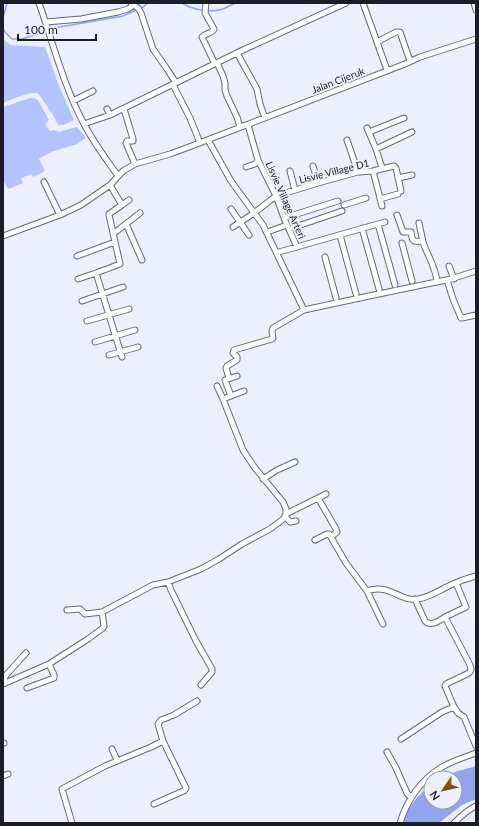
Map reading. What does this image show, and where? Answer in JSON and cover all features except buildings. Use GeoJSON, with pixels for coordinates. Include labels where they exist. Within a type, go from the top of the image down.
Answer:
{"type":"FeatureCollection","features":[{"type":"Feature","properties":{"kind":"street"},"geometry":{"type":"LineString","coordinates":[[39,3],[73,102],[100,151],[118,176]]}},
{"type":"Feature","properties":{"kind":"street"},"geometry":{"type":"LineString","coordinates":[[84,124],[124,109],[237,53],[346,3]]}},
{"type":"Feature","properties":{"kind":"street"},"geometry":{"type":"LineString","coordinates":[[363,3],[388,70]]}},
{"type":"Feature","properties":{"kind":"street"},"geometry":{"type":"LineString","coordinates":[[474,3],[476,10]]}},
{"type":"Feature","properties":{"kind":"street"},"geometry":{"type":"LineString","coordinates":[[46,23],[81,19],[136,6],[142,17],[153,49],[167,69],[200,143]]}},
{"type":"Feature","properties":{"kind":"street"},"geometry":{"type":"LineString","coordinates":[[206,7],[214,29],[212,32],[202,37],[223,76],[227,96],[237,117],[240,128]]}},
{"type":"Feature","properties":{"kind":"street"},"geometry":{"type":"LineString","coordinates":[[377,42],[396,32],[400,32],[410,61]]}},
{"type":"Feature","properties":{"kind":"street","name":"Jalan Cijeruk"},"geometry":{"type":"LineString","coordinates":[[3,236],[60,215],[81,205],[110,185],[123,171],[135,164],[170,154],[420,57],[476,39]]}},
{"type":"Feature","properties":{"kind":"street"},"geometry":{"type":"LineString","coordinates":[[237,53],[257,89],[265,118]]}},
{"type":"Feature","properties":{"kind":"street"},"geometry":{"type":"LineString","coordinates":[[73,102],[93,91]]}},
{"type":"Feature","properties":{"kind":"street"},"geometry":{"type":"LineString","coordinates":[[107,109],[110,115]]}},
{"type":"Feature","properties":{"kind":"street"},"geometry":{"type":"LineString","coordinates":[[124,109],[133,139],[133,141],[126,143],[135,164]]}},
{"type":"Feature","properties":{"kind":"street"},"geometry":{"type":"LineString","coordinates":[[382,168],[368,130],[404,118]]}},
{"type":"Feature","properties":{"kind":"street","name":"Lisvie Village Arteri"},"geometry":{"type":"LineString","coordinates":[[248,125],[258,160],[276,196],[297,247]]}},
{"type":"Feature","properties":{"kind":"street"},"geometry":{"type":"LineString","coordinates":[[376,149],[412,132]]}},
{"type":"Feature","properties":{"kind":"street"},"geometry":{"type":"LineString","coordinates":[[208,140],[231,181],[266,232],[304,310]]}},
{"type":"Feature","properties":{"kind":"street"},"geometry":{"type":"LineString","coordinates":[[347,140],[358,172]]}},
{"type":"Feature","properties":{"kind":"street"},"geometry":{"type":"LineString","coordinates":[[246,167],[255,164],[258,160]]}},
{"type":"Feature","properties":{"kind":"street"},"geometry":{"type":"LineString","coordinates":[[313,166],[318,183]]}},
{"type":"Feature","properties":{"kind":"street","name":"Lisvie Village D1"},"geometry":{"type":"LineString","coordinates":[[276,196],[358,172],[394,166],[396,168],[398,178]]}},
{"type":"Feature","properties":{"kind":"street"},"geometry":{"type":"LineString","coordinates":[[373,170],[382,206]]}},
{"type":"Feature","properties":{"kind":"street"},"geometry":{"type":"LineString","coordinates":[[290,171],[295,190]]}},
{"type":"Feature","properties":{"kind":"street"},"geometry":{"type":"LineString","coordinates":[[380,199],[399,193],[398,178],[412,175]]}},
{"type":"Feature","properties":{"kind":"street"},"geometry":{"type":"LineString","coordinates":[[44,182],[60,215]]}},
{"type":"Feature","properties":{"kind":"street"},"geometry":{"type":"LineString","coordinates":[[110,185],[122,205]]}},
{"type":"Feature","properties":{"kind":"street"},"geometry":{"type":"LineString","coordinates":[[233,227],[276,196]]}},
{"type":"Feature","properties":{"kind":"street"},"geometry":{"type":"LineString","coordinates":[[344,205],[366,198]]}},
{"type":"Feature","properties":{"kind":"street"},"geometry":{"type":"LineString","coordinates":[[78,279],[120,264],[109,215],[129,200]]}},
{"type":"Feature","properties":{"kind":"street"},"geometry":{"type":"LineString","coordinates":[[284,218],[338,201]]}},
{"type":"Feature","properties":{"kind":"street"},"geometry":{"type":"LineString","coordinates":[[231,209],[249,235]]}},
{"type":"Feature","properties":{"kind":"street"},"geometry":{"type":"LineString","coordinates":[[270,232],[342,211]]}},
{"type":"Feature","properties":{"kind":"street"},"geometry":{"type":"LineString","coordinates":[[113,234],[140,213]]}},
{"type":"Feature","properties":{"kind":"street"},"geometry":{"type":"LineString","coordinates":[[398,215],[402,232],[420,230]]}},
{"type":"Feature","properties":{"kind":"street"},"geometry":{"type":"LineString","coordinates":[[279,252],[385,222]]}},
{"type":"Feature","properties":{"kind":"street"},"geometry":{"type":"LineString","coordinates":[[419,223],[427,255],[436,271],[437,282]]}},
{"type":"Feature","properties":{"kind":"street"},"geometry":{"type":"LineString","coordinates":[[126,224],[142,260]]}},
{"type":"Feature","properties":{"kind":"street"},"geometry":{"type":"LineString","coordinates":[[378,224],[395,285]]}},
{"type":"Feature","properties":{"kind":"street"},"geometry":{"type":"LineString","coordinates":[[362,228],[378,289]]}},
{"type":"Feature","properties":{"kind":"street"},"geometry":{"type":"LineString","coordinates":[[411,232],[414,241],[423,242]]}},
{"type":"Feature","properties":{"kind":"street"},"geometry":{"type":"LineString","coordinates":[[340,235],[356,294]]}},
{"type":"Feature","properties":{"kind":"street"},"geometry":{"type":"LineString","coordinates":[[77,256],[115,242]]}},
{"type":"Feature","properties":{"kind":"street"},"geometry":{"type":"LineString","coordinates":[[402,244],[412,281]]}},
{"type":"Feature","properties":{"kind":"street"},"geometry":{"type":"LineString","coordinates":[[325,257],[336,298]]}},
{"type":"Feature","properties":{"kind":"street"},"geometry":{"type":"LineString","coordinates":[[450,266],[454,279]]}},
{"type":"Feature","properties":{"kind":"street"},"geometry":{"type":"LineString","coordinates":[[229,378],[226,367],[237,360],[233,353],[234,350],[272,339],[273,328],[304,310],[454,279],[476,271]]}},
{"type":"Feature","properties":{"kind":"street"},"geometry":{"type":"LineString","coordinates":[[96,273],[122,355]]}},
{"type":"Feature","properties":{"kind":"street"},"geometry":{"type":"LineString","coordinates":[[448,280],[461,318],[476,315]]}},
{"type":"Feature","properties":{"kind":"street"},"geometry":{"type":"LineString","coordinates":[[82,302],[123,287]]}},
{"type":"Feature","properties":{"kind":"street"},"geometry":{"type":"LineString","coordinates":[[87,321],[129,309]]}},
{"type":"Feature","properties":{"kind":"street"},"geometry":{"type":"LineString","coordinates":[[95,342],[135,330]]}},
{"type":"Feature","properties":{"kind":"street"},"geometry":{"type":"LineString","coordinates":[[109,355],[122,355],[138,347]]}},
{"type":"Feature","properties":{"kind":"street"},"geometry":{"type":"LineString","coordinates":[[231,396],[225,381],[226,379],[237,376]]}},
{"type":"Feature","properties":{"kind":"street"},"geometry":{"type":"LineString","coordinates":[[68,610],[80,609],[85,614],[102,612],[153,585],[168,582],[201,569],[220,559],[282,520],[286,509],[283,502],[263,479],[243,450],[217,386]]}},
{"type":"Feature","properties":{"kind":"street"},"geometry":{"type":"LineString","coordinates":[[223,399],[244,391]]}},
{"type":"Feature","properties":{"kind":"street"},"geometry":{"type":"LineString","coordinates":[[263,479],[277,470],[295,462]]}},
{"type":"Feature","properties":{"kind":"street"},"geometry":{"type":"LineString","coordinates":[[285,515],[326,494]]}},
{"type":"Feature","properties":{"kind":"street"},"geometry":{"type":"LineString","coordinates":[[318,498],[337,532],[332,537]]}},
{"type":"Feature","properties":{"kind":"street"},"geometry":{"type":"LineString","coordinates":[[285,515],[290,522],[296,521]]}},
{"type":"Feature","properties":{"kind":"street"},"geometry":{"type":"LineString","coordinates":[[315,540],[327,534],[332,537],[346,563],[367,591],[383,624]]}},
{"type":"Feature","properties":{"kind":"street"},"geometry":{"type":"LineString","coordinates":[[367,591],[377,589],[386,590],[406,598],[415,599],[432,595],[456,583],[476,576]]}},
{"type":"Feature","properties":{"kind":"street"},"geometry":{"type":"LineString","coordinates":[[168,582],[196,641],[212,669],[212,672],[201,685]]}},
{"type":"Feature","properties":{"kind":"street"},"geometry":{"type":"LineString","coordinates":[[415,599],[425,620],[428,624],[431,624],[466,607],[456,583]]}},
{"type":"Feature","properties":{"kind":"street"},"geometry":{"type":"LineString","coordinates":[[26,653],[18,660],[6,675],[4,678],[4,684],[48,664],[102,629],[104,626],[102,612]]}},
{"type":"Feature","properties":{"kind":"street"},"geometry":{"type":"LineString","coordinates":[[445,617],[471,669],[467,674],[446,685],[447,690],[454,707],[458,713],[464,717],[474,732],[476,746]]}},
{"type":"Feature","properties":{"kind":"street"},"geometry":{"type":"LineString","coordinates":[[27,688],[54,678],[48,664]]}},
{"type":"Feature","properties":{"kind":"street"},"geometry":{"type":"LineString","coordinates":[[154,804],[184,791],[186,788],[163,741],[158,725],[159,722],[197,701]]}},
{"type":"Feature","properties":{"kind":"street"},"geometry":{"type":"LineString","coordinates":[[401,739],[442,712],[454,707]]}},
{"type":"Feature","properties":{"kind":"street"},"geometry":{"type":"LineString","coordinates":[[72,823],[62,789],[117,760],[163,741]]}},
{"type":"Feature","properties":{"kind":"street"},"geometry":{"type":"LineString","coordinates":[[112,749],[117,760]]}},
{"type":"Feature","properties":{"kind":"street"},"geometry":{"type":"LineString","coordinates":[[387,752],[407,793],[411,798]]}},
{"type":"Feature","properties":{"kind":"street"},"geometry":{"type":"LineString","coordinates":[[400,823],[411,798],[423,782],[441,768],[476,753]]}},
{"type":"Feature","properties":{"kind":"street"},"geometry":{"type":"LineString","coordinates":[[454,823],[461,815],[476,806]]}},
{"type":"Feature","properties":{"kind":"shaded area"},"geometry":{"type":"Polygon","coordinates":[[[3,39],[10,45],[45,47],[59,86],[74,120],[64,125],[58,125],[38,93],[25,95],[3,103],[3,39]]]}},
{"type":"Feature","properties":{"kind":"shaded area"},"geometry":{"type":"Polygon","coordinates":[[[30,98],[38,100],[49,120],[45,124],[50,131],[54,130],[59,132],[76,127],[86,138],[77,144],[51,152],[39,159],[45,171],[33,177],[31,174],[21,178],[23,183],[8,189],[3,180],[3,107],[30,98]]]}},
{"type":"Feature","properties":{"kind":"shaded area"},"geometry":{"type":"Polygon","coordinates":[[[476,766],[476,799],[463,805],[463,770],[476,766]]]}},
{"type":"Feature","properties":{"kind":"shaded area"},"geometry":{"type":"Polygon","coordinates":[[[423,792],[423,810],[456,810],[439,823],[404,823],[410,807],[423,792]]]}},
{"type":"Feature","properties":{"kind":"waterway"},"geometry":{"type":"LineString","coordinates":[[3,18],[7,3]]}},
{"type":"Feature","properties":{"kind":"waterway"},"geometry":{"type":"LineString","coordinates":[[50,30],[54,28],[123,16],[143,7],[148,3]]}},
{"type":"Feature","properties":{"kind":"waterway"},"geometry":{"type":"LineString","coordinates":[[182,3],[196,9],[207,11],[223,9],[235,3]]}},
{"type":"Feature","properties":{"kind":"waterway"},"geometry":{"type":"LineString","coordinates":[[3,28],[12,39],[22,39],[46,31]]}}]}
